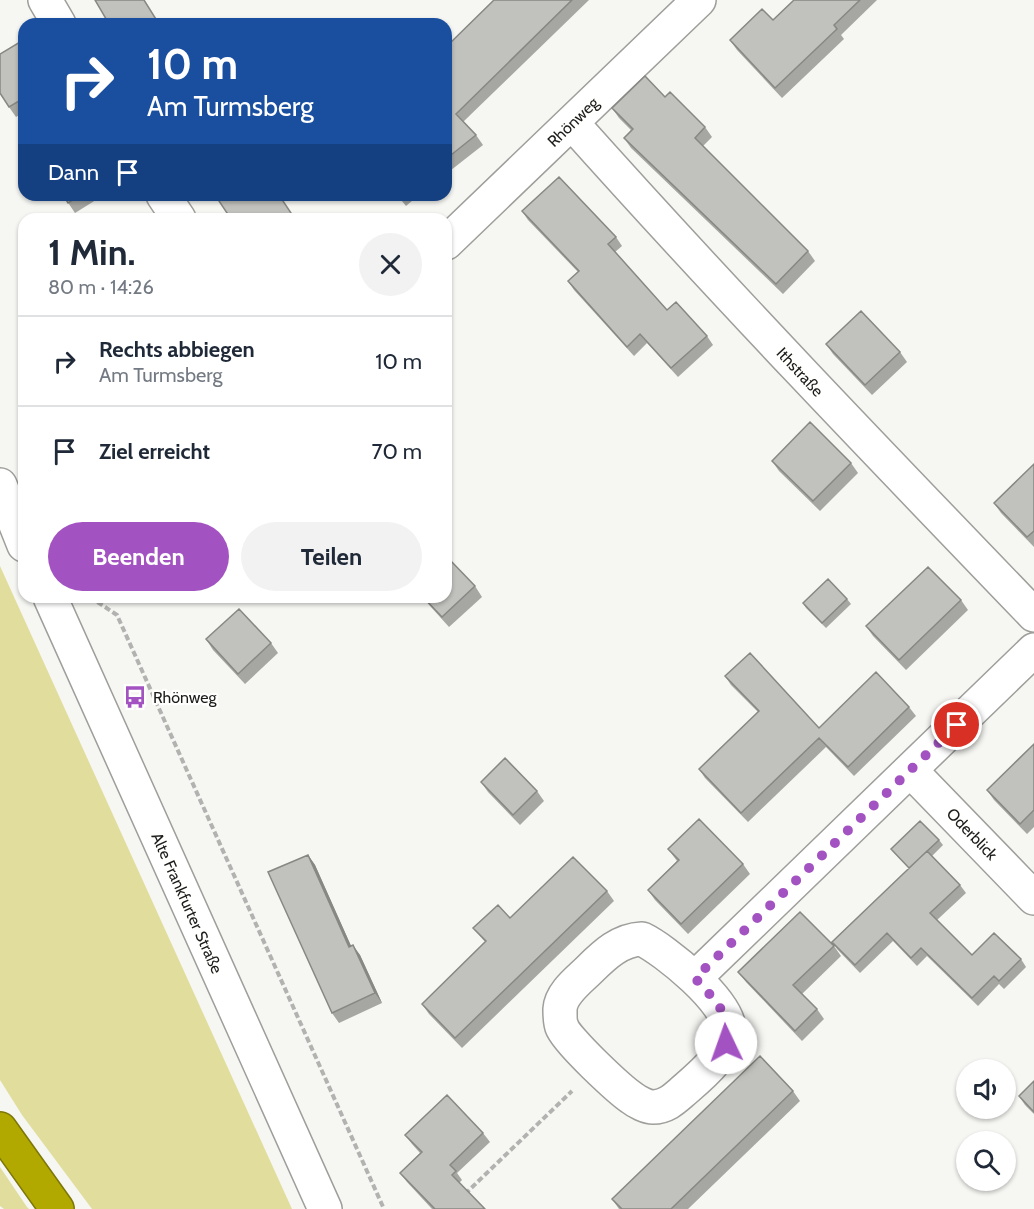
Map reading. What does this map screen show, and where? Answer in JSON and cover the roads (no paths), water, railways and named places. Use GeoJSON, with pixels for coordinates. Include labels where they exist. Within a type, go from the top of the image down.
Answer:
{"type":"FeatureCollection","features":[{"type":"Feature","properties":{"kind":"highway"},"geometry":{"type":"LineString","coordinates":[[0,1129],[57,1209]]}},
{"type":"Feature","properties":{"kind":"street"},"geometry":{"type":"LineString","coordinates":[[45,0],[56,18]]}},
{"type":"Feature","properties":{"kind":"street","name":"Rhönweg"},"geometry":{"type":"LineString","coordinates":[[452,237],[699,0]]}},
{"type":"Feature","properties":{"kind":"street","name":"Ithstraße"},"geometry":{"type":"LineString","coordinates":[[572,123],[688,254],[1034,615]]}},
{"type":"Feature","properties":{"kind":"street"},"geometry":{"type":"LineString","coordinates":[[0,485],[18,530]]}},
{"type":"Feature","properties":{"kind":"street","name":"Alte Frankfurter Straße"},"geometry":{"type":"LineString","coordinates":[[53,603],[325,1209]]}},
{"type":"Feature","properties":{"kind":"street"},"geometry":{"type":"LineString","coordinates":[[695,978],[1034,650]]}},
{"type":"Feature","properties":{"kind":"street","name":"Oderblick"},"geometry":{"type":"LineString","coordinates":[[911,771],[1034,898]]}},
{"type":"Feature","properties":{"kind":"street"},"geometry":{"type":"LineString","coordinates":[[642,939],[659,947],[695,978],[724,1013],[729,1028],[728,1035],[714,1060],[666,1105],[651,1107],[633,1099],[571,1041],[562,1028],[560,1007],[567,991],[603,956],[627,940],[642,939]]}},
{"type":"Feature","properties":{"kind":"place","name":"Rhönweg"},"geometry":{"type":"Point","coordinates":[135,697]}}]}
